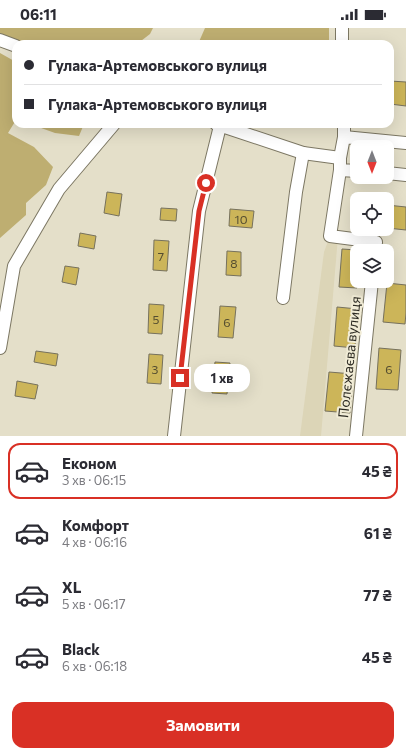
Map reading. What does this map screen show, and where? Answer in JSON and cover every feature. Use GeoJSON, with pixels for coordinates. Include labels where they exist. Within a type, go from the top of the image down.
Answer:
{"type":"FeatureCollection","features":[{"type":"Feature","properties":{"kind":"street"},"geometry":{"type":"LineString","coordinates":[[342,28],[342,40]]}},
{"type":"Feature","properties":{"kind":"street"},"geometry":{"type":"LineString","coordinates":[[0,40],[12,44]]}},
{"type":"Feature","properties":{"kind":"street"},"geometry":{"type":"LineString","coordinates":[[0,348],[14,266],[59,189],[111,128]]}},
{"type":"Feature","properties":{"kind":"street"},"geometry":{"type":"LineString","coordinates":[[174,436],[199,211],[217,128]]}},
{"type":"Feature","properties":{"kind":"street"},"geometry":{"type":"LineString","coordinates":[[227,128],[350,168]]}},
{"type":"Feature","properties":{"kind":"street"},"geometry":{"type":"LineString","coordinates":[[344,128],[330,236],[376,242],[376,244]]}},
{"type":"Feature","properties":{"kind":"street"},"geometry":{"type":"LineString","coordinates":[[344,137],[406,143]]}},
{"type":"Feature","properties":{"kind":"street"},"geometry":{"type":"LineString","coordinates":[[283,298],[296,192],[303,153]]}},
{"type":"Feature","properties":{"kind":"street"},"geometry":{"type":"LineString","coordinates":[[394,174],[406,175]]}},
{"type":"Feature","properties":{"kind":"street","name":"Полєжаєва вулиця"},"geometry":{"type":"LineString","coordinates":[[356,436],[371,288]]}},
{"type":"Feature","properties":{"kind":"shaded area"},"geometry":{"type":"Polygon","coordinates":[[[0,28],[153,28],[150,34],[142,40],[12,40],[12,43],[0,40],[0,28]]]}},
{"type":"Feature","properties":{"kind":"shaded area"},"geometry":{"type":"Polygon","coordinates":[[[205,28],[329,28],[329,40],[200,40],[205,28]]]}},
{"type":"Feature","properties":{"kind":"shaded area"},"geometry":{"type":"Polygon","coordinates":[[[0,53],[12,60],[12,126],[8,133],[34,147],[53,167],[46,185],[26,203],[26,215],[0,238],[0,53]]]}},
{"type":"Feature","properties":{"kind":"shaded area"},"geometry":{"type":"Polygon","coordinates":[[[41,128],[82,128],[79,136],[55,133],[41,128]]]}},
{"type":"Feature","properties":{"kind":"shaded area"},"geometry":{"type":"Polygon","coordinates":[[[330,236],[338,237],[321,436],[300,436],[324,252],[330,236]]]}},
{"type":"Feature","properties":{"kind":"building"},"geometry":{"type":"Polygon","coordinates":[[[394,81],[406,82],[406,106],[394,104],[394,81]]]}},
{"type":"Feature","properties":{"kind":"building"},"geometry":{"type":"Polygon","coordinates":[[[107,192],[122,194],[119,216],[104,213],[107,192]]]}},
{"type":"Feature","properties":{"kind":"building"},"geometry":{"type":"Polygon","coordinates":[[[394,206],[406,207],[406,230],[394,229],[394,206]]]}},
{"type":"Feature","properties":{"kind":"building"},"geometry":{"type":"Polygon","coordinates":[[[161,208],[177,209],[176,221],[160,220],[161,208]]]}},
{"type":"Feature","properties":{"kind":"building"},"geometry":{"type":"Polygon","coordinates":[[[230,209],[254,211],[252,228],[229,226],[230,209]]]}},
{"type":"Feature","properties":{"kind":"building"},"geometry":{"type":"Polygon","coordinates":[[[80,233],[96,236],[94,249],[78,246],[80,233]]]}},
{"type":"Feature","properties":{"kind":"building"},"geometry":{"type":"Polygon","coordinates":[[[154,240],[169,241],[167,271],[153,270],[154,240]]]}},
{"type":"Feature","properties":{"kind":"building"},"geometry":{"type":"Polygon","coordinates":[[[342,249],[350,250],[350,288],[339,287],[342,249]]]}},
{"type":"Feature","properties":{"kind":"building"},"geometry":{"type":"Polygon","coordinates":[[[227,251],[241,252],[241,276],[226,275],[227,251]]]}},
{"type":"Feature","properties":{"kind":"building"},"geometry":{"type":"Polygon","coordinates":[[[65,266],[79,268],[76,285],[62,282],[65,266]]]}},
{"type":"Feature","properties":{"kind":"building"},"geometry":{"type":"Polygon","coordinates":[[[394,284],[406,285],[405,324],[383,322],[386,288],[394,288],[394,284]]]}},
{"type":"Feature","properties":{"kind":"building"},"geometry":{"type":"Polygon","coordinates":[[[149,304],[164,305],[162,334],[148,333],[149,304]]]}},
{"type":"Feature","properties":{"kind":"building"},"geometry":{"type":"Polygon","coordinates":[[[220,306],[236,307],[233,338],[218,337],[220,306]]]}},
{"type":"Feature","properties":{"kind":"building"},"geometry":{"type":"Polygon","coordinates":[[[337,307],[358,309],[355,348],[334,346],[337,307]]]}},
{"type":"Feature","properties":{"kind":"building"},"geometry":{"type":"Polygon","coordinates":[[[379,348],[401,350],[398,390],[376,389],[379,348]]]}},
{"type":"Feature","properties":{"kind":"building"},"geometry":{"type":"Polygon","coordinates":[[[36,351],[58,354],[56,366],[34,362],[36,351]]]}},
{"type":"Feature","properties":{"kind":"building"},"geometry":{"type":"Polygon","coordinates":[[[149,354],[163,355],[161,384],[147,383],[149,354]]]}},
{"type":"Feature","properties":{"kind":"building"},"geometry":{"type":"Polygon","coordinates":[[[215,362],[230,363],[227,394],[212,393],[215,362]]]}},
{"type":"Feature","properties":{"kind":"building"},"geometry":{"type":"Polygon","coordinates":[[[329,372],[353,374],[350,413],[325,411],[329,372]]]}},
{"type":"Feature","properties":{"kind":"building"},"geometry":{"type":"Polygon","coordinates":[[[17,381],[38,385],[35,399],[15,396],[17,381]]]}},
{"type":"Feature","properties":{"kind":"route"},"geometry":{"type":"LineString","coordinates":[[180,378],[199,211],[206,183]]}}]}
